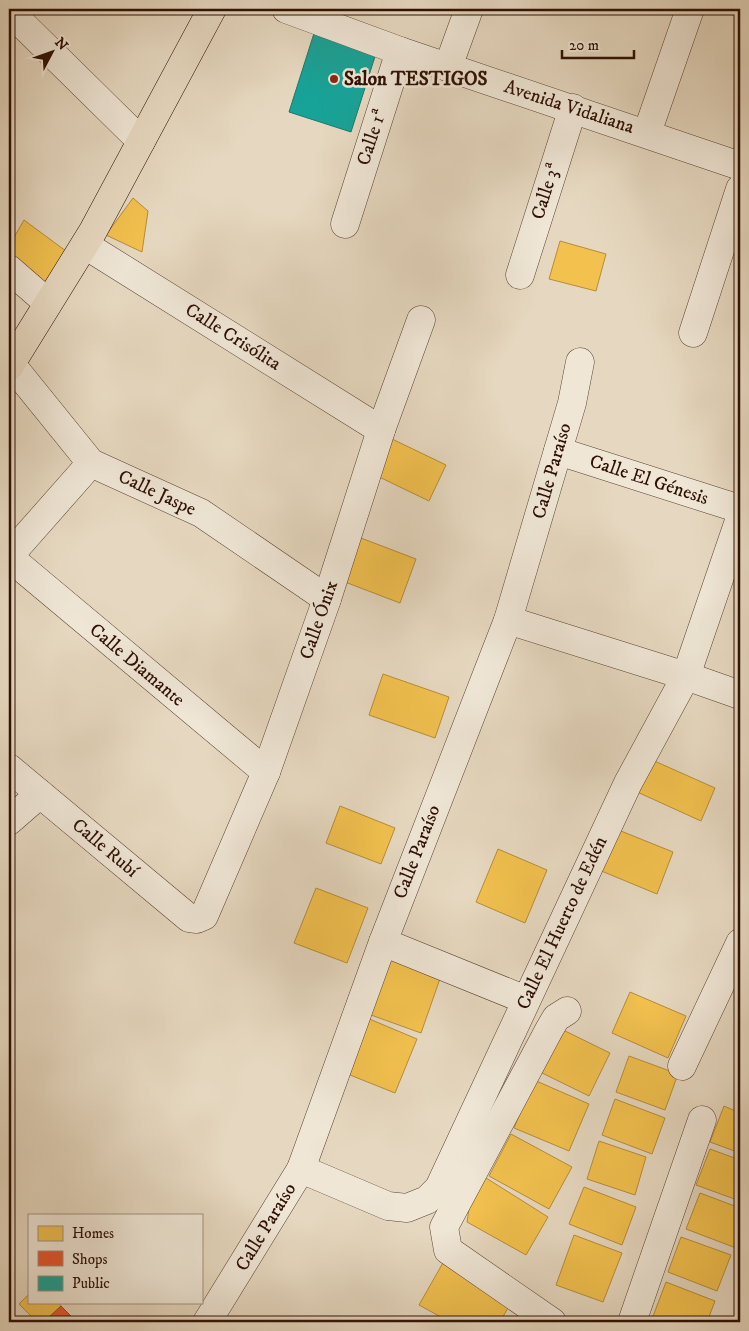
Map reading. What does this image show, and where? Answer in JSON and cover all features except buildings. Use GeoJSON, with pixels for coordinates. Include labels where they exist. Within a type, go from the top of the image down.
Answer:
{"type":"FeatureCollection","features":[{"type":"Feature","properties":{"kind":"main road"},"geometry":{"type":"LineString","coordinates":[[10,366],[93,230],[212,9]]}},
{"type":"Feature","properties":{"kind":"street","name":"Avenida Vidaliana"},"geometry":{"type":"LineString","coordinates":[[286,9],[400,51],[740,166]]}},
{"type":"Feature","properties":{"kind":"street"},"geometry":{"type":"LineString","coordinates":[[448,67],[469,9]]}},
{"type":"Feature","properties":{"kind":"street"},"geometry":{"type":"LineString","coordinates":[[646,133],[690,9]]}},
{"type":"Feature","properties":{"kind":"street"},"geometry":{"type":"LineString","coordinates":[[9,11],[141,141]]}},
{"type":"Feature","properties":{"kind":"street","name":"Calle 1ª"},"geometry":{"type":"LineString","coordinates":[[345,224],[400,51]]}},
{"type":"Feature","properties":{"kind":"street","name":"Calle 3ª"},"geometry":{"type":"LineString","coordinates":[[520,275],[573,108]]}},
{"type":"Feature","properties":{"kind":"street"},"geometry":{"type":"LineString","coordinates":[[694,333],[740,189]]}},
{"type":"Feature","properties":{"kind":"street","name":"Calle Crisólita"},"geometry":{"type":"LineString","coordinates":[[84,245],[381,430]]}},
{"type":"Feature","properties":{"kind":"street"},"geometry":{"type":"LineString","coordinates":[[9,269],[48,303]]}},
{"type":"Feature","properties":{"kind":"street","name":"Calle Ónix"},"geometry":{"type":"LineString","coordinates":[[204,916],[266,772],[327,599],[381,430],[421,320]]}},
{"type":"Feature","properties":{"kind":"street","name":"Calle Paraíso"},"geometry":{"type":"LineString","coordinates":[[217,1319],[301,1169],[383,942],[508,620],[572,402],[580,362]]}},
{"type":"Feature","properties":{"kind":"street","name":"Calle Jaspe"},"geometry":{"type":"LineString","coordinates":[[10,366],[91,463],[201,513],[327,599]]}},
{"type":"Feature","properties":{"kind":"street","name":"Calle El Génesis"},"geometry":{"type":"LineString","coordinates":[[558,451],[740,509]]}},
{"type":"Feature","properties":{"kind":"street"},"geometry":{"type":"LineString","coordinates":[[9,556],[91,463]]}},
{"type":"Feature","properties":{"kind":"street","name":"Calle El Huerto de Edén"},"geometry":{"type":"LineString","coordinates":[[301,1169],[388,1206],[407,1208],[427,1200],[439,1188],[628,783],[686,676],[740,518]]}},
{"type":"Feature","properties":{"kind":"street","name":"Calle Diamante"},"geometry":{"type":"LineString","coordinates":[[9,556],[266,772]]}},
{"type":"Feature","properties":{"kind":"street"},"geometry":{"type":"LineString","coordinates":[[508,620],[740,695]]}},
{"type":"Feature","properties":{"kind":"street","name":"Calle Rubí"},"geometry":{"type":"LineString","coordinates":[[9,768],[189,918],[197,919],[204,916]]}},
{"type":"Feature","properties":{"kind":"street"},"geometry":{"type":"LineString","coordinates":[[9,822],[40,794]]}},
{"type":"Feature","properties":{"kind":"street"},"geometry":{"type":"LineString","coordinates":[[383,942],[526,1000]]}},
{"type":"Feature","properties":{"kind":"street"},"geometry":{"type":"LineString","coordinates":[[682,1066],[740,943]]}},
{"type":"Feature","properties":{"kind":"street"},"geometry":{"type":"LineString","coordinates":[[552,1322],[448,1250],[444,1227],[549,1030],[556,1018],[567,1011]]}},
{"type":"Feature","properties":{"kind":"street"},"geometry":{"type":"LineString","coordinates":[[632,1322],[702,1120]]}},
{"type":"Feature","properties":{"kind":"place","name":"Salon TESTIGOS"},"geometry":{"type":"Point","coordinates":[334,79]}}]}
